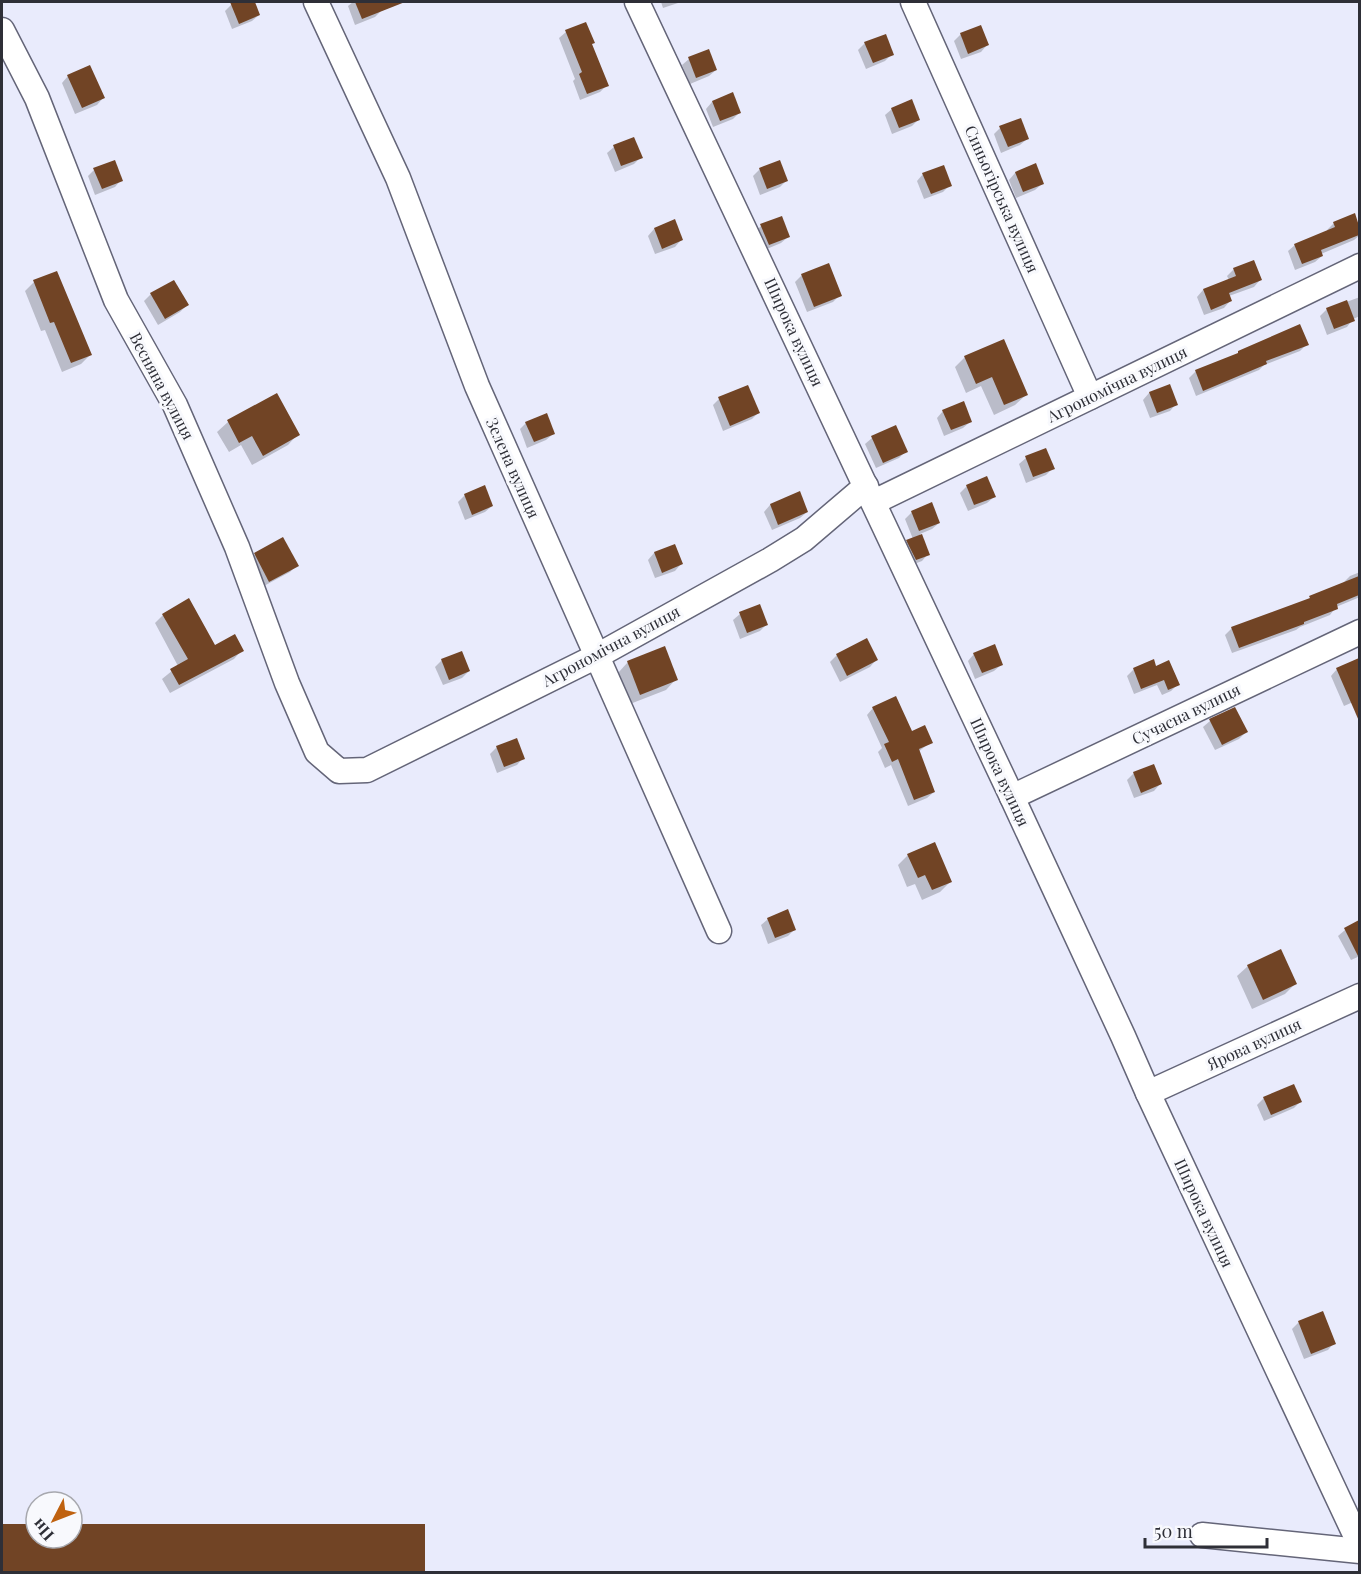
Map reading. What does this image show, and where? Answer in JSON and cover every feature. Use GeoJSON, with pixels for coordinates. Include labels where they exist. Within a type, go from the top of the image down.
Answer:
{"type":"FeatureCollection","features":[{"type":"Feature","properties":{"kind":"street","name":"Зелена вулиця"},"geometry":{"type":"LineString","coordinates":[[316,2],[398,178],[477,386],[719,931]]}},
{"type":"Feature","properties":{"kind":"street","name":"Широка вулиця"},"geometry":{"type":"LineString","coordinates":[[637,2],[1012,797],[1359,1545]]}},
{"type":"Feature","properties":{"kind":"street","name":"Синьогірська вулиця"},"geometry":{"type":"LineString","coordinates":[[913,2],[1090,397]]}},
{"type":"Feature","properties":{"kind":"street","name":"Весняна вулиця"},"geometry":{"type":"LineString","coordinates":[[2,30],[37,98],[116,300],[180,416],[237,547],[287,683],[317,752],[339,771]]}},
{"type":"Feature","properties":{"kind":"street","name":"Агрономічна вулиця"},"geometry":{"type":"LineString","coordinates":[[339,771],[367,770],[597,656],[770,560],[870,494],[1090,397],[1359,266]]}},
{"type":"Feature","properties":{"kind":"street","name":"Сучасна вулиця"},"geometry":{"type":"LineString","coordinates":[[1012,797],[1359,632]]}},
{"type":"Feature","properties":{"kind":"street","name":"Ярова вулиця"},"geometry":{"type":"LineString","coordinates":[[1148,1093],[1359,996]]}},
{"type":"Feature","properties":{"kind":"street"},"geometry":{"type":"LineString","coordinates":[[1202,1535],[1359,1551]]}},
{"type":"Feature","properties":{"kind":"building"},"geometry":{"type":"Polygon","coordinates":[[[230,2],[255,2],[260,15],[239,24],[230,2]]]}},
{"type":"Feature","properties":{"kind":"building"},"geometry":{"type":"Polygon","coordinates":[[[355,2],[405,2],[362,19],[355,2]]]}},
{"type":"Feature","properties":{"kind":"building"},"geometry":{"type":"Polygon","coordinates":[[[586,22],[609,86],[587,94],[579,74],[582,72],[565,30],[586,22]]]}},
{"type":"Feature","properties":{"kind":"building"},"geometry":{"type":"Polygon","coordinates":[[[981,25],[989,45],[968,54],[960,33],[981,25]]]}},
{"type":"Feature","properties":{"kind":"building"},"geometry":{"type":"Polygon","coordinates":[[[886,34],[894,55],[873,63],[864,42],[886,34]]]}},
{"type":"Feature","properties":{"kind":"building"},"geometry":{"type":"Polygon","coordinates":[[[709,49],[717,70],[696,78],[688,57],[709,49]]]}},
{"type":"Feature","properties":{"kind":"building"},"geometry":{"type":"Polygon","coordinates":[[[90,65],[105,98],[82,108],[67,75],[90,65]]]}},
{"type":"Feature","properties":{"kind":"building"},"geometry":{"type":"Polygon","coordinates":[[[733,92],[741,113],[720,121],[712,101],[733,92]]]}},
{"type":"Feature","properties":{"kind":"building"},"geometry":{"type":"Polygon","coordinates":[[[912,99],[920,120],[899,128],[891,108],[912,99]]]}},
{"type":"Feature","properties":{"kind":"building"},"geometry":{"type":"Polygon","coordinates":[[[1021,118],[1029,139],[1008,147],[999,126],[1021,118]]]}},
{"type":"Feature","properties":{"kind":"building"},"geometry":{"type":"Polygon","coordinates":[[[634,137],[643,158],[621,166],[613,145],[634,137]]]}},
{"type":"Feature","properties":{"kind":"building"},"geometry":{"type":"Polygon","coordinates":[[[115,160],[123,181],[102,189],[93,168],[115,160]]]}},
{"type":"Feature","properties":{"kind":"building"},"geometry":{"type":"Polygon","coordinates":[[[780,160],[788,181],[767,189],[759,168],[780,160]]]}},
{"type":"Feature","properties":{"kind":"building"},"geometry":{"type":"Polygon","coordinates":[[[1036,163],[1044,184],[1023,192],[1015,172],[1036,163]]]}},
{"type":"Feature","properties":{"kind":"building"},"geometry":{"type":"Polygon","coordinates":[[[944,165],[952,186],[931,194],[922,173],[944,165]]]}},
{"type":"Feature","properties":{"kind":"building"},"geometry":{"type":"Polygon","coordinates":[[[1355,213],[1359,235],[1321,250],[1323,256],[1302,264],[1294,244],[1335,227],[1333,222],[1355,213]]]}},
{"type":"Feature","properties":{"kind":"building"},"geometry":{"type":"Polygon","coordinates":[[[782,216],[790,237],[769,245],[760,224],[782,216]]]}},
{"type":"Feature","properties":{"kind":"building"},"geometry":{"type":"Polygon","coordinates":[[[675,219],[683,240],[662,249],[654,228],[675,219]]]}},
{"type":"Feature","properties":{"kind":"building"},"geometry":{"type":"Polygon","coordinates":[[[1254,260],[1262,280],[1229,293],[1232,301],[1211,310],[1203,289],[1236,276],[1233,268],[1254,260]]]}},
{"type":"Feature","properties":{"kind":"building"},"geometry":{"type":"Polygon","coordinates":[[[829,263],[842,296],[814,307],[801,274],[829,263]]]}},
{"type":"Feature","properties":{"kind":"building"},"geometry":{"type":"Polygon","coordinates":[[[57,271],[92,355],[71,363],[54,322],[50,323],[33,280],[57,271]]]}},
{"type":"Feature","properties":{"kind":"building"},"geometry":{"type":"Polygon","coordinates":[[[174,280],[189,305],[165,319],[150,293],[174,280]]]}},
{"type":"Feature","properties":{"kind":"building"},"geometry":{"type":"Polygon","coordinates":[[[1347,300],[1355,321],[1334,329],[1326,308],[1347,300]]]}},
{"type":"Feature","properties":{"kind":"building"},"geometry":{"type":"Polygon","coordinates":[[[1300,324],[1309,345],[1266,361],[1267,364],[1203,391],[1195,370],[1300,324]]]}},
{"type":"Feature","properties":{"kind":"building"},"geometry":{"type":"Polygon","coordinates":[[[1004,339],[1028,395],[1004,405],[992,377],[976,384],[964,356],[1004,339]]]}},
{"type":"Feature","properties":{"kind":"building"},"geometry":{"type":"Polygon","coordinates":[[[1170,384],[1178,405],[1157,413],[1149,392],[1170,384]]]}},
{"type":"Feature","properties":{"kind":"building"},"geometry":{"type":"Polygon","coordinates":[[[748,385],[760,413],[730,426],[718,397],[748,385]]]}},
{"type":"Feature","properties":{"kind":"building"},"geometry":{"type":"Polygon","coordinates":[[[277,393],[300,435],[263,456],[252,436],[239,443],[227,420],[277,393]]]}},
{"type":"Feature","properties":{"kind":"building"},"geometry":{"type":"Polygon","coordinates":[[[964,401],[972,422],[951,430],[942,410],[964,401]]]}},
{"type":"Feature","properties":{"kind":"building"},"geometry":{"type":"Polygon","coordinates":[[[547,413],[555,434],[534,442],[525,422],[547,413]]]}},
{"type":"Feature","properties":{"kind":"building"},"geometry":{"type":"Polygon","coordinates":[[[896,425],[908,452],[883,463],[871,436],[896,425]]]}},
{"type":"Feature","properties":{"kind":"building"},"geometry":{"type":"Polygon","coordinates":[[[1046,448],[1055,469],[1033,477],[1025,456],[1046,448]]]}},
{"type":"Feature","properties":{"kind":"building"},"geometry":{"type":"Polygon","coordinates":[[[987,476],[996,497],[974,505],[966,485],[987,476]]]}},
{"type":"Feature","properties":{"kind":"building"},"geometry":{"type":"Polygon","coordinates":[[[485,485],[493,506],[472,515],[464,494],[485,485]]]}},
{"type":"Feature","properties":{"kind":"building"},"geometry":{"type":"Polygon","coordinates":[[[800,491],[808,512],[778,525],[770,504],[800,491]]]}},
{"type":"Feature","properties":{"kind":"building"},"geometry":{"type":"Polygon","coordinates":[[[932,502],[940,523],[919,531],[911,511],[932,502]]]}},
{"type":"Feature","properties":{"kind":"building"},"geometry":{"type":"Polygon","coordinates":[[[922,534],[930,555],[916,560],[906,540],[922,534]]]}},
{"type":"Feature","properties":{"kind":"building"},"geometry":{"type":"Polygon","coordinates":[[[283,537],[299,566],[269,582],[254,553],[283,537]]]}},
{"type":"Feature","properties":{"kind":"building"},"geometry":{"type":"Polygon","coordinates":[[[675,544],[683,564],[662,573],[654,552],[675,544]]]}},
{"type":"Feature","properties":{"kind":"building"},"geometry":{"type":"Polygon","coordinates":[[[1359,576],[1359,595],[1337,604],[1338,609],[1239,648],[1231,627],[1310,598],[1309,596],[1359,576]]]}},
{"type":"Feature","properties":{"kind":"building"},"geometry":{"type":"Polygon","coordinates":[[[189,598],[215,645],[235,634],[244,651],[179,685],[170,669],[188,659],[162,614],[189,598]]]}},
{"type":"Feature","properties":{"kind":"building"},"geometry":{"type":"Polygon","coordinates":[[[760,604],[768,625],[747,633],[739,612],[760,604]]]}},
{"type":"Feature","properties":{"kind":"building"},"geometry":{"type":"Polygon","coordinates":[[[867,638],[878,660],[847,676],[836,654],[867,638]]]}},
{"type":"Feature","properties":{"kind":"building"},"geometry":{"type":"Polygon","coordinates":[[[995,644],[1003,665],[982,673],[973,653],[995,644]]]}},
{"type":"Feature","properties":{"kind":"building"},"geometry":{"type":"Polygon","coordinates":[[[665,646],[678,680],[640,695],[627,661],[665,646]]]}},
{"type":"Feature","properties":{"kind":"building"},"geometry":{"type":"Polygon","coordinates":[[[462,651],[470,671],[449,680],[441,659],[462,651]]]}},
{"type":"Feature","properties":{"kind":"building"},"geometry":{"type":"Polygon","coordinates":[[[1359,658],[1359,721],[1336,668],[1359,658]]]}},
{"type":"Feature","properties":{"kind":"building"},"geometry":{"type":"Polygon","coordinates":[[[1154,659],[1156,666],[1169,660],[1180,685],[1168,690],[1164,680],[1141,689],[1133,668],[1154,659]]]}},
{"type":"Feature","properties":{"kind":"building"},"geometry":{"type":"Polygon","coordinates":[[[896,696],[912,731],[925,725],[933,743],[919,749],[935,792],[914,800],[898,759],[892,762],[884,744],[889,742],[872,707],[896,696]]]}},
{"type":"Feature","properties":{"kind":"building"},"geometry":{"type":"Polygon","coordinates":[[[1235,707],[1248,732],[1222,745],[1209,719],[1235,707]]]}},
{"type":"Feature","properties":{"kind":"building"},"geometry":{"type":"Polygon","coordinates":[[[517,738],[525,759],[504,767],[496,746],[517,738]]]}},
{"type":"Feature","properties":{"kind":"building"},"geometry":{"type":"Polygon","coordinates":[[[1154,764],[1162,784],[1141,793],[1133,772],[1154,764]]]}},
{"type":"Feature","properties":{"kind":"building"},"geometry":{"type":"Polygon","coordinates":[[[935,842],[952,882],[932,890],[925,875],[918,878],[907,854],[935,842]]]}},
{"type":"Feature","properties":{"kind":"building"},"geometry":{"type":"Polygon","coordinates":[[[788,909],[796,930],[775,938],[767,918],[788,909]]]}},
{"type":"Feature","properties":{"kind":"building"},"geometry":{"type":"Polygon","coordinates":[[[1359,920],[1359,958],[1344,928],[1359,920]]]}},
{"type":"Feature","properties":{"kind":"building"},"geometry":{"type":"Polygon","coordinates":[[[1281,949],[1297,984],[1263,1000],[1247,965],[1281,949]]]}},
{"type":"Feature","properties":{"kind":"building"},"geometry":{"type":"Polygon","coordinates":[[[1294,1084],[1302,1102],[1271,1115],[1263,1097],[1294,1084]]]}},
{"type":"Feature","properties":{"kind":"building"},"geometry":{"type":"Polygon","coordinates":[[[1323,1311],[1336,1344],[1311,1354],[1298,1321],[1323,1311]]]}},
{"type":"Feature","properties":{"kind":"building"},"geometry":{"type":"Polygon","coordinates":[[[2,1524],[24,1524],[24,1550],[84,1550],[84,1524],[425,1524],[425,1572],[2,1572],[2,1524]]]}}]}
